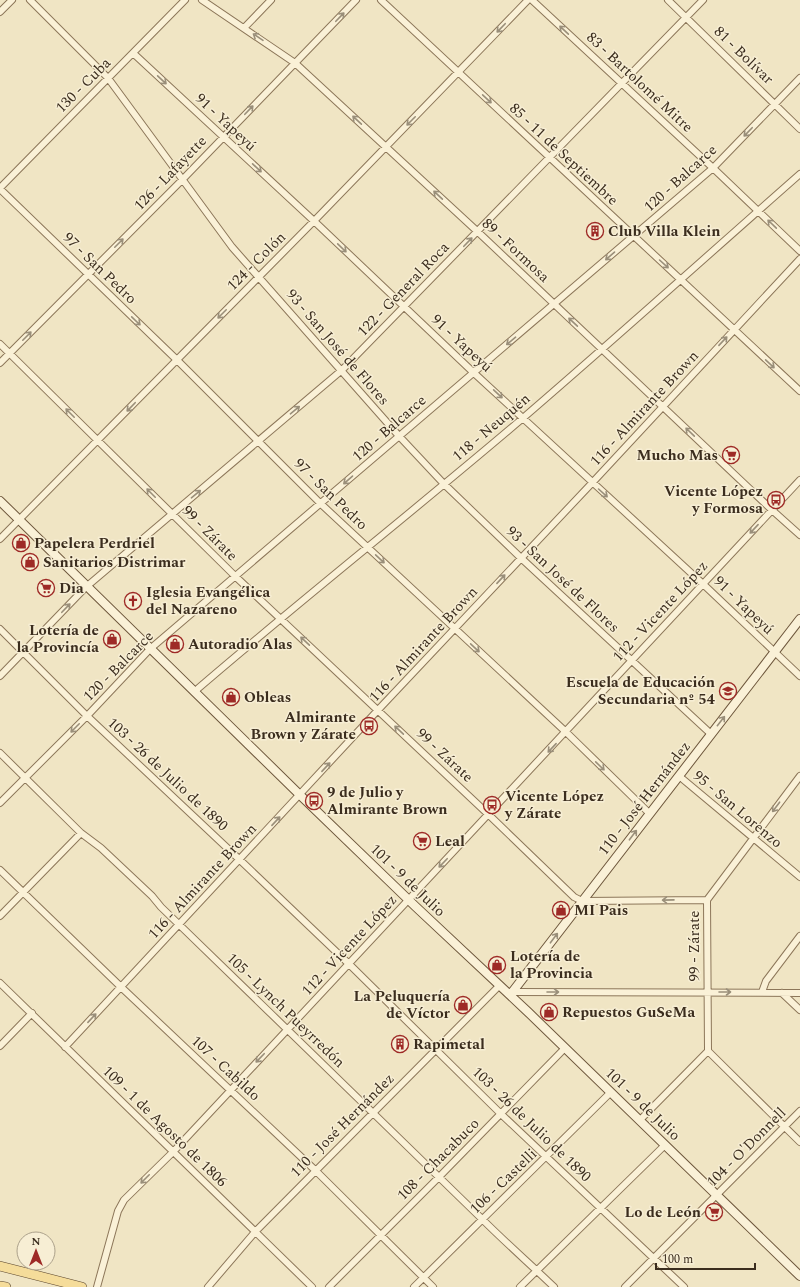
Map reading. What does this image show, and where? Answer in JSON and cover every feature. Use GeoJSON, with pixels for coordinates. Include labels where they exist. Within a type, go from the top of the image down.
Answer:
{"type":"FeatureCollection","features":[{"type":"Feature","properties":{"kind":"main road"},"geometry":{"type":"LineString","coordinates":[[0,1266],[82,1287]]}},
{"type":"Feature","properties":{"kind":"main road"},"geometry":{"type":"LineString","coordinates":[[0,1286],[6,1287]]}},
{"type":"Feature","properties":{"kind":"street"},"geometry":{"type":"LineString","coordinates":[[0,12],[12,0]]}},
{"type":"Feature","properties":{"kind":"street","name":"93 - San José de Flores"},"geometry":{"type":"LineString","coordinates":[[30,0],[108,78],[225,238],[399,436],[444,484],[521,558],[711,734]]}},
{"type":"Feature","properties":{"kind":"street","name":"130 - Cuba"},"geometry":{"type":"LineString","coordinates":[[0,188],[184,0]]}},
{"type":"Feature","properties":{"kind":"street","name":"89 - Formosa"},"geometry":{"type":"LineString","coordinates":[[202,0],[295,63],[386,146],[800,535]]}},
{"type":"Feature","properties":{"kind":"street"},"geometry":{"type":"LineString","coordinates":[[244,28],[271,0]]}},
{"type":"Feature","properties":{"kind":"street","name":"126 - Lafayette"},"geometry":{"type":"LineString","coordinates":[[0,363],[183,179],[356,0]]}},
{"type":"Feature","properties":{"kind":"street","name":"85 - 11 de Septiembre"},"geometry":{"type":"LineString","coordinates":[[381,0],[800,391]]}},
{"type":"Feature","properties":{"kind":"street","name":"124 - Colón"},"geometry":{"type":"LineString","coordinates":[[0,539],[314,221],[528,0]]}},
{"type":"Feature","properties":{"kind":"street","name":"83 - Bartolomé Mitre"},"geometry":{"type":"LineString","coordinates":[[532,0],[800,251]]}},
{"type":"Feature","properties":{"kind":"street","name":"81 - Bolívar"},"geometry":{"type":"LineString","coordinates":[[668,0],[800,129]]}},
{"type":"Feature","properties":{"kind":"street","name":"122 - General Roca"},"geometry":{"type":"LineString","coordinates":[[0,676],[86,587],[342,370],[703,0]]}},
{"type":"Feature","properties":{"kind":"street","name":"91 - Yapeyú"},"geometry":{"type":"LineString","coordinates":[[133,53],[800,676]]}},
{"type":"Feature","properties":{"kind":"street","name":"120 - Balcarce"},"geometry":{"type":"LineString","coordinates":[[0,803],[87,716],[150,649],[713,168],[800,78]]}},
{"type":"Feature","properties":{"kind":"street","name":"118 - Neuquén"},"geometry":{"type":"LineString","coordinates":[[194,692],[280,618],[368,548],[523,418],[800,174]]}},
{"type":"Feature","properties":{"kind":"street","name":"97 - San Pedro"},"geometry":{"type":"LineString","coordinates":[[0,188],[177,360],[321,504],[454,630],[566,732],[650,813]]}},
{"type":"Feature","properties":{"kind":"street","name":"116 - Almirante Brown"},"geometry":{"type":"LineString","coordinates":[[65,1047],[800,259]]}},
{"type":"Feature","properties":{"kind":"street","name":"99 - Zárate"},"geometry":{"type":"LineString","coordinates":[[0,344],[236,577],[574,897],[582,901],[707,900],[708,1050]]}},
{"type":"Feature","properties":{"kind":"street","name":"112 - Vicente López"},"geometry":{"type":"LineString","coordinates":[[97,1287],[121,1204],[127,1197],[173,1152],[230,1089],[489,815],[800,480]]}},
{"type":"Feature","properties":{"kind":"street","name":"101 - 9 de Julio"},"geometry":{"type":"LineString","coordinates":[[0,501],[86,587],[408,900],[499,986],[512,993],[610,1093],[640,1120],[800,1276]]}},
{"type":"Feature","properties":{"kind":"street","name":"110 - José Hernández"},"geometry":{"type":"LineString","coordinates":[[512,993],[800,619]]}},
{"type":"Feature","properties":{"kind":"street","name":"103 - 26 de Julio de 1890"},"geometry":{"type":"LineString","coordinates":[[0,629],[87,716],[349,964],[501,1114],[684,1287]]}},
{"type":"Feature","properties":{"kind":"street","name":"105 - Lynch Pueyrredón"},"geometry":{"type":"LineString","coordinates":[[0,753],[81,833],[101,848],[146,890],[287,1030],[374,1112],[482,1219],[554,1287]]}},
{"type":"Feature","properties":{"kind":"street","name":"95 - San Lorenzo"},"geometry":{"type":"LineString","coordinates":[[679,776],[800,877]]}},
{"type":"Feature","properties":{"kind":"street"},"geometry":{"type":"LineString","coordinates":[[707,900],[800,776]]}},
{"type":"Feature","properties":{"kind":"street"},"geometry":{"type":"LineString","coordinates":[[0,916],[81,833]]}},
{"type":"Feature","properties":{"kind":"street","name":"107 - Cabildo"},"geometry":{"type":"LineString","coordinates":[[0,870],[121,987],[316,1171],[433,1287]]}},
{"type":"Feature","properties":{"kind":"street"},"geometry":{"type":"LineString","coordinates":[[762,992],[766,981],[800,936]]}},
{"type":"Feature","properties":{"kind":"street","name":"109 - 1 de Agosto de 1806"},"geometry":{"type":"LineString","coordinates":[[0,983],[312,1287]]}},
{"type":"Feature","properties":{"kind":"street","name":"110 - José Hernández"},"geometry":{"type":"LineString","coordinates":[[208,1287],[255,1232],[499,986]]}},
{"type":"Feature","properties":{"kind":"street"},"geometry":{"type":"LineString","coordinates":[[512,993],[800,993]]}},
{"type":"Feature","properties":{"kind":"street"},"geometry":{"type":"LineString","coordinates":[[782,993],[800,1010]]}},
{"type":"Feature","properties":{"kind":"street"},"geometry":{"type":"LineString","coordinates":[[0,1046],[32,1014]]}},
{"type":"Feature","properties":{"kind":"street","name":"108 - Chacabuco"},"geometry":{"type":"LineString","coordinates":[[329,1287],[565,1048]]}},
{"type":"Feature","properties":{"kind":"street"},"geometry":{"type":"LineString","coordinates":[[640,1120],[708,1050],[800,1142]]}},
{"type":"Feature","properties":{"kind":"street","name":"106 - Castelli"},"geometry":{"type":"LineString","coordinates":[[414,1287],[610,1093]]}},
{"type":"Feature","properties":{"kind":"street","name":"104 - O'Donnell"},"geometry":{"type":"LineString","coordinates":[[625,1287],[800,1111]]}},
{"type":"Feature","properties":{"kind":"street"},"geometry":{"type":"LineString","coordinates":[[520,1287],[665,1145]]}},
{"type":"Feature","properties":{"kind":"place","name":"Club Villa Klein"},"geometry":{"type":"Point","coordinates":[595,231]}},
{"type":"Feature","properties":{"kind":"place","name":"Mucho Mas"},"geometry":{"type":"Point","coordinates":[731,455]}},
{"type":"Feature","properties":{"kind":"place","name":"Vicente López y Formosa"},"geometry":{"type":"Point","coordinates":[776,500]}},
{"type":"Feature","properties":{"kind":"place","name":"Papelera Perdriel"},"geometry":{"type":"Point","coordinates":[21,543]}},
{"type":"Feature","properties":{"kind":"place","name":"Sanitarios Distrimar"},"geometry":{"type":"Point","coordinates":[30,562]}},
{"type":"Feature","properties":{"kind":"place","name":"Dia"},"geometry":{"type":"Point","coordinates":[46,588]}},
{"type":"Feature","properties":{"kind":"place","name":"Iglesia Evangélica del Nazareno"},"geometry":{"type":"Point","coordinates":[133,601]}},
{"type":"Feature","properties":{"kind":"place","name":"Lotería de la Provincía"},"geometry":{"type":"Point","coordinates":[112,639]}},
{"type":"Feature","properties":{"kind":"place","name":"Autoradio Alas"},"geometry":{"type":"Point","coordinates":[175,644]}},
{"type":"Feature","properties":{"kind":"place","name":"Escuela de Educación Secundaria nº 54"},"geometry":{"type":"Point","coordinates":[728,691]}},
{"type":"Feature","properties":{"kind":"place","name":"Obleas"},"geometry":{"type":"Point","coordinates":[231,697]}},
{"type":"Feature","properties":{"kind":"place","name":"Almirante Brown y Zárate"},"geometry":{"type":"Point","coordinates":[369,726]}},
{"type":"Feature","properties":{"kind":"place","name":"9 de Julio y Almirante Brown"},"geometry":{"type":"Point","coordinates":[314,801]}},
{"type":"Feature","properties":{"kind":"place","name":"Vicente López y Zárate"},"geometry":{"type":"Point","coordinates":[492,805]}},
{"type":"Feature","properties":{"kind":"place","name":"Leal"},"geometry":{"type":"Point","coordinates":[422,841]}},
{"type":"Feature","properties":{"kind":"place","name":"MI Pais"},"geometry":{"type":"Point","coordinates":[561,910]}},
{"type":"Feature","properties":{"kind":"place","name":"Lotería de la Provincia"},"geometry":{"type":"Point","coordinates":[497,965]}},
{"type":"Feature","properties":{"kind":"place","name":"La Peluquería de Víctor"},"geometry":{"type":"Point","coordinates":[463,1005]}},
{"type":"Feature","properties":{"kind":"place","name":"Repuestos GuSeMa"},"geometry":{"type":"Point","coordinates":[549,1012]}},
{"type":"Feature","properties":{"kind":"place","name":"Rapimetal"},"geometry":{"type":"Point","coordinates":[400,1044]}},
{"type":"Feature","properties":{"kind":"place","name":"Lo de León"},"geometry":{"type":"Point","coordinates":[714,1212]}}]}
